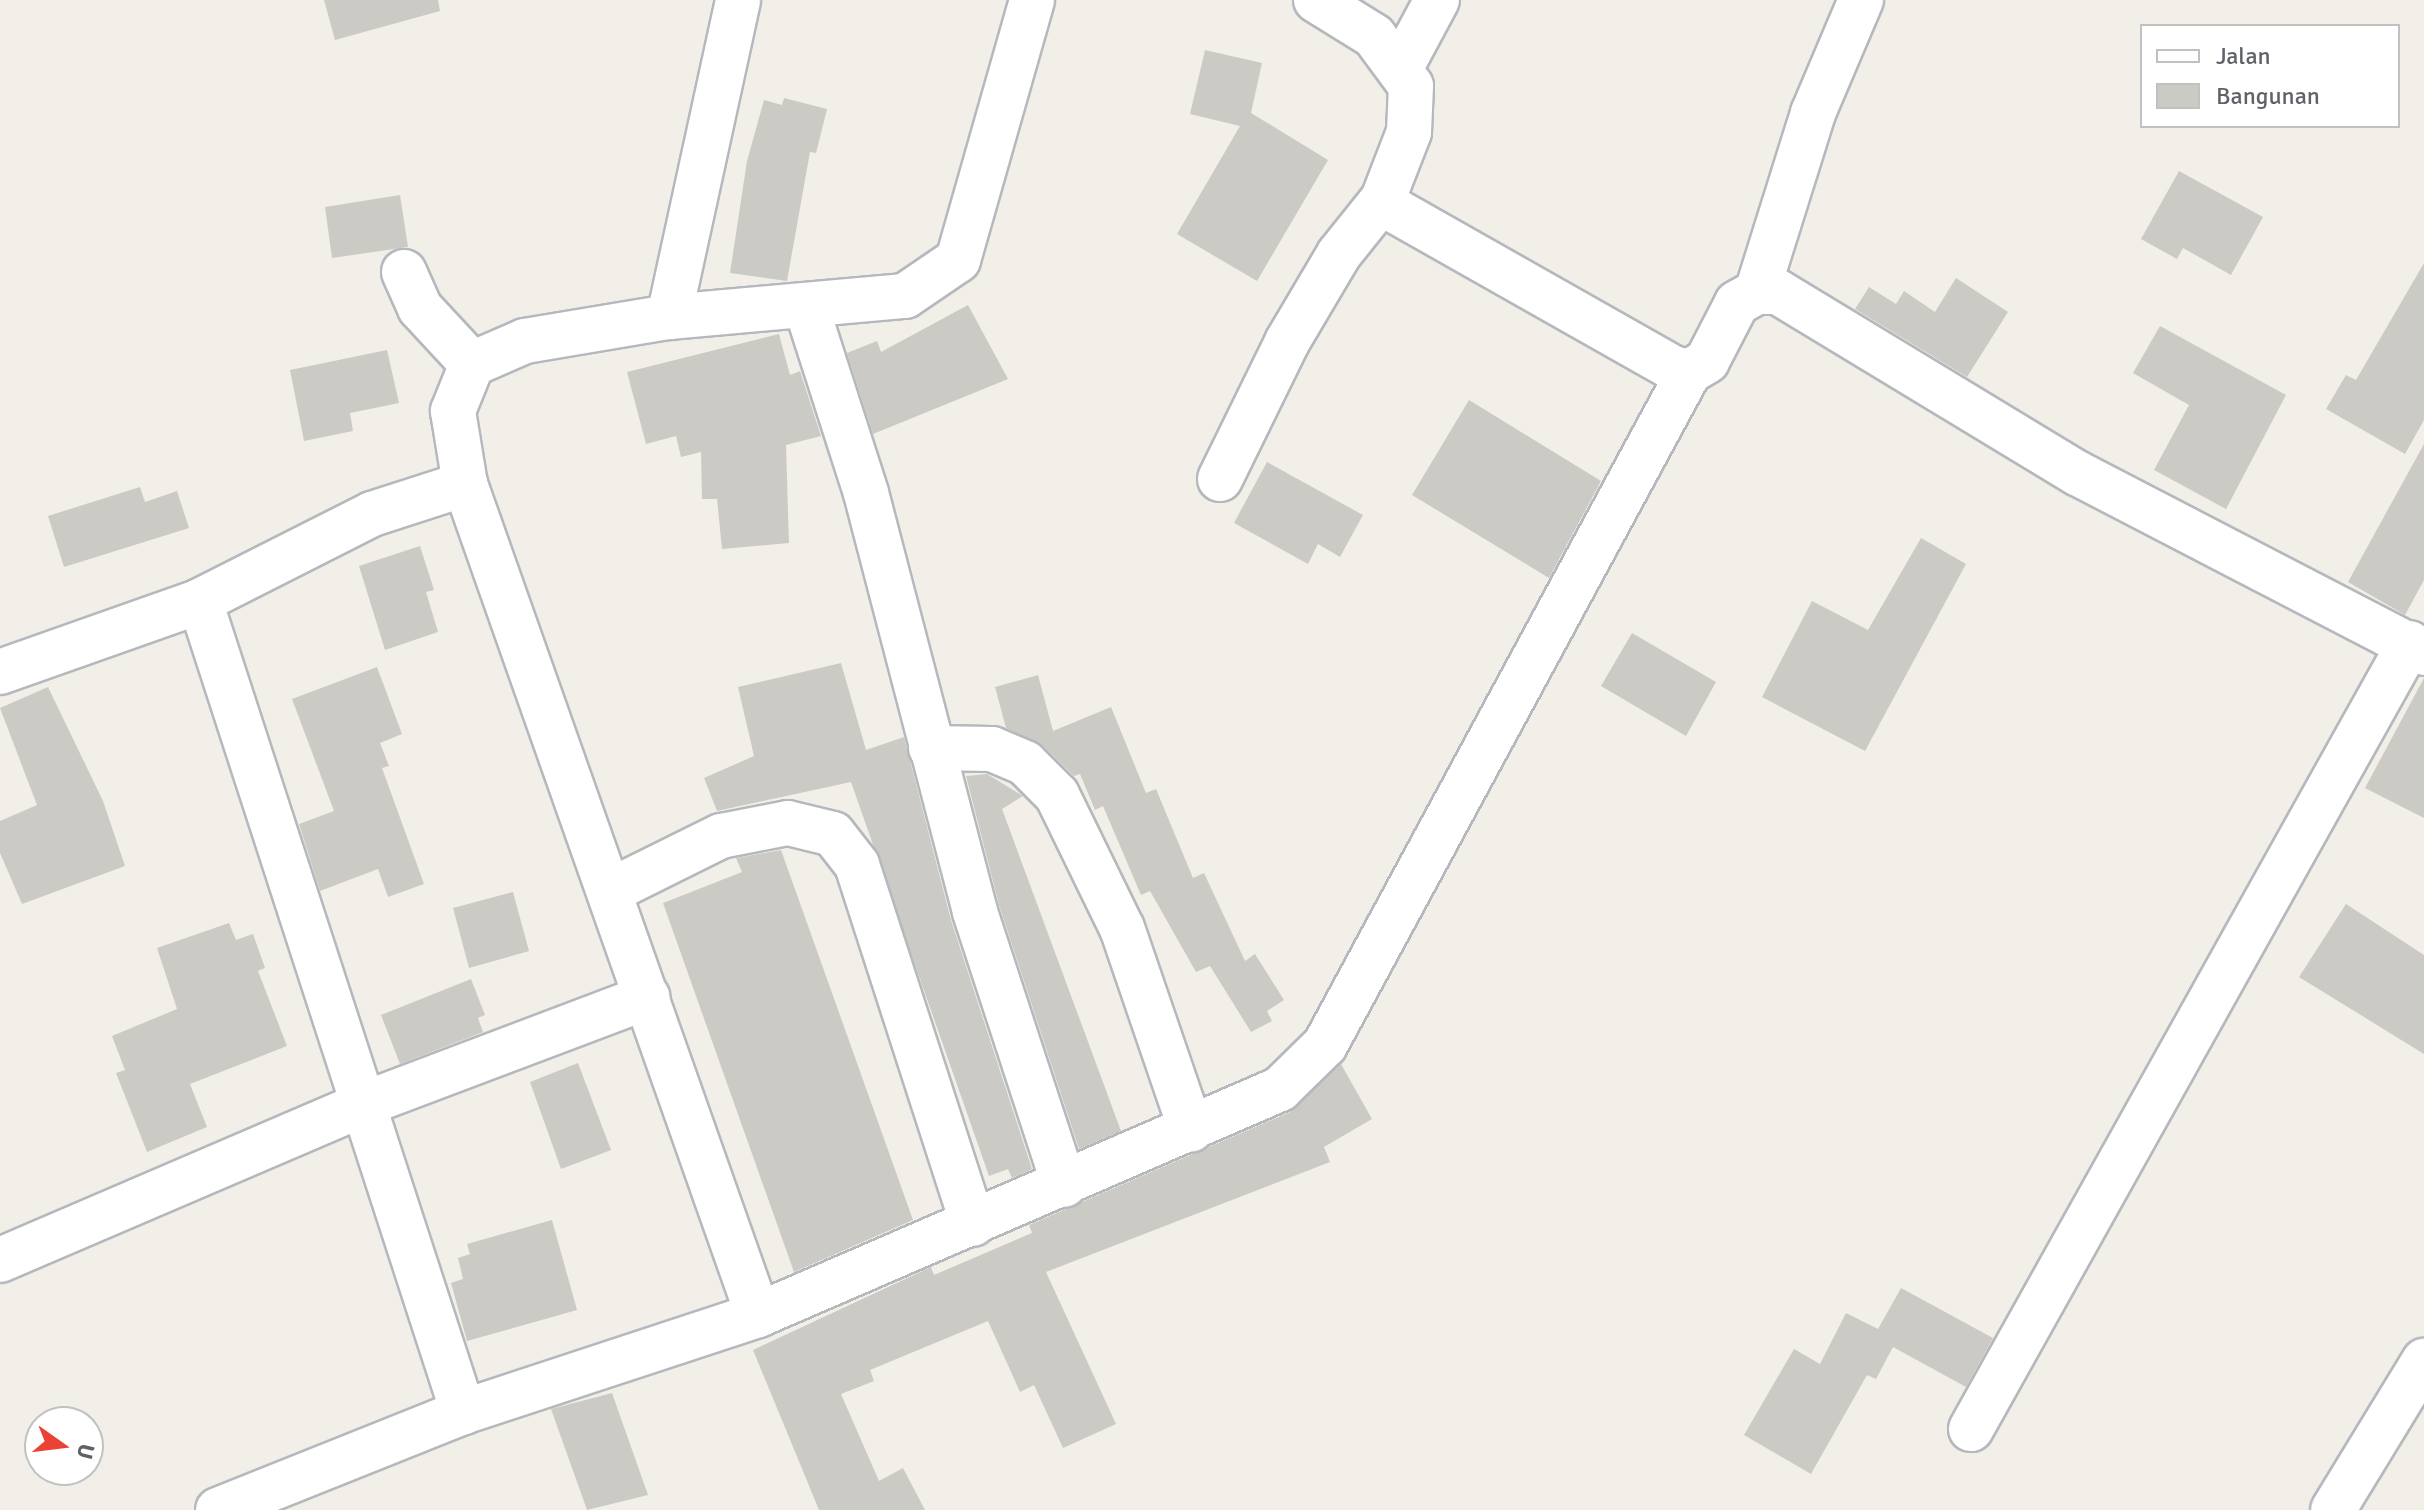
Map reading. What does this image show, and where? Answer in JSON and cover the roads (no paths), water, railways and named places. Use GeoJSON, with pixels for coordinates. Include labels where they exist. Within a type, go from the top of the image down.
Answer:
{"type":"FeatureCollection","features":[{"type":"Feature","properties":{"kind":"street"},"geometry":{"type":"LineString","coordinates":[[669,317],[738,0]]}},
{"type":"Feature","properties":{"kind":"street"},"geometry":{"type":"LineString","coordinates":[[758,1315],[465,484],[453,411],[472,364],[525,341],[669,317],[905,296],[958,260],[1032,0]]}},
{"type":"Feature","properties":{"kind":"street"},"geometry":{"type":"LineString","coordinates":[[1220,479],[1287,342],[1339,254],[1383,199],[1413,105],[1401,67],[1374,36],[1316,0]]}},
{"type":"Feature","properties":{"kind":"street"},"geometry":{"type":"LineString","coordinates":[[1401,67],[1437,0]]}},
{"type":"Feature","properties":{"kind":"street"},"geometry":{"type":"LineString","coordinates":[[1757,292],[1813,113],[1861,0]]}},
{"type":"Feature","properties":{"kind":"street"},"geometry":{"type":"LineString","coordinates":[[1383,199],[1673,368],[1689,372]]}},
{"type":"Feature","properties":{"kind":"street"},"geometry":{"type":"LineString","coordinates":[[404,272],[420,308],[472,364]]}},
{"type":"Feature","properties":{"kind":"street"},"geometry":{"type":"LineString","coordinates":[[218,1510],[463,1412],[758,1315],[1280,1089],[1325,1045],[1689,372],[1707,361],[1737,303],[1757,292],[1778,292],[2077,473],[2417,648],[1971,1429]]}},
{"type":"Feature","properties":{"kind":"street"},"geometry":{"type":"LineString","coordinates":[[806,306],[866,493],[975,912],[1064,1185]]}},
{"type":"Feature","properties":{"kind":"street"},"geometry":{"type":"LineString","coordinates":[[0,672],[200,601],[372,514],[465,484]]}},
{"type":"Feature","properties":{"kind":"street"},"geometry":{"type":"LineString","coordinates":[[200,601],[463,1412]]}},
{"type":"Feature","properties":{"kind":"street"},"geometry":{"type":"LineString","coordinates":[[931,748],[992,749],[1025,763],[1057,795],[1122,928],[1191,1129]]}},
{"type":"Feature","properties":{"kind":"street"},"geometry":{"type":"LineString","coordinates":[[610,891],[721,836],[788,823],[833,834],[857,865],[973,1224]]}},
{"type":"Feature","properties":{"kind":"street"},"geometry":{"type":"LineString","coordinates":[[0,1260],[364,1104],[647,997]]}},
{"type":"Feature","properties":{"kind":"street"},"geometry":{"type":"LineString","coordinates":[[2333,1510],[2424,1361]]}}]}
